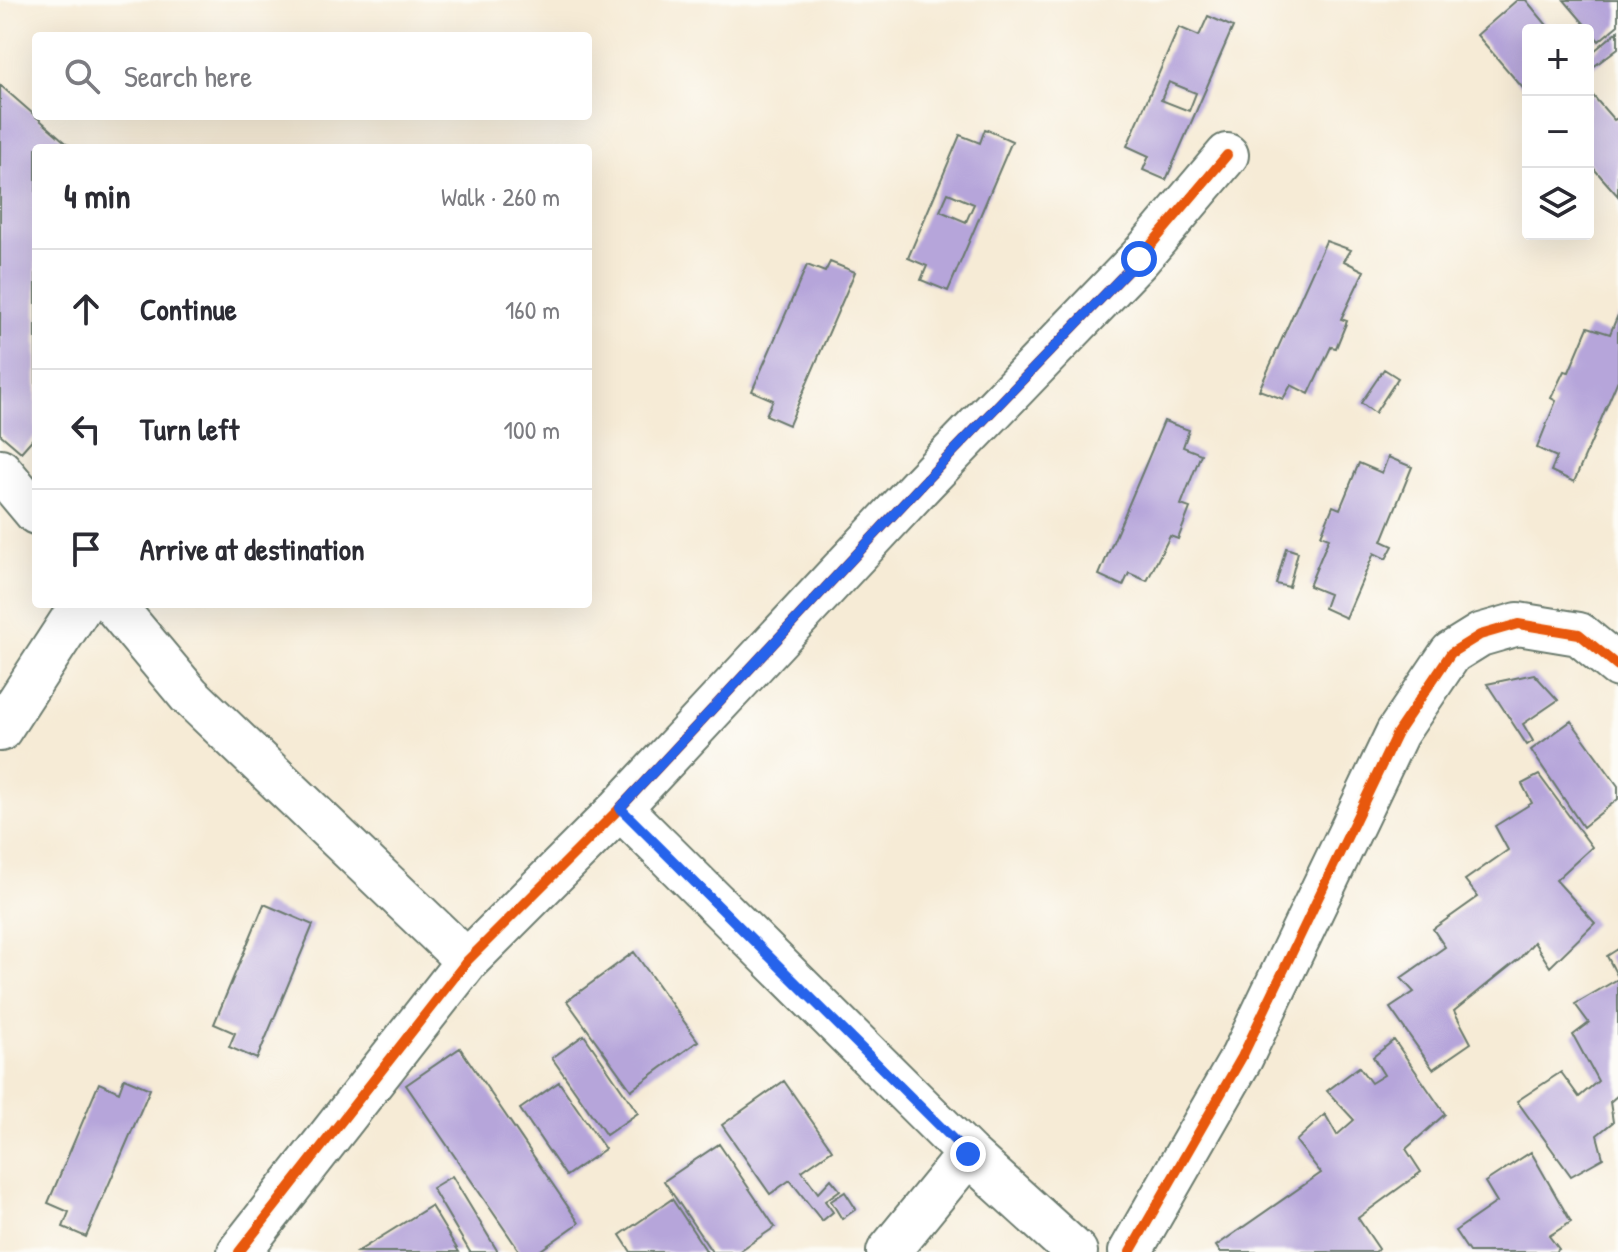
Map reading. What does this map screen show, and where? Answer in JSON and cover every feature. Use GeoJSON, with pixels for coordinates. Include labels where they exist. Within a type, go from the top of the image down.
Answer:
{"type":"FeatureCollection","features":[{"type":"Feature","properties":{"kind":"street"},"geometry":{"type":"LineString","coordinates":[[239,1252],[467,961],[620,808],[923,483],[1139,259],[1227,155]]}},
{"type":"Feature","properties":{"kind":"street"},"geometry":{"type":"LineString","coordinates":[[0,470],[32,508]]}},
{"type":"Feature","properties":{"kind":"street"},"geometry":{"type":"LineString","coordinates":[[0,730],[79,608]]}},
{"type":"Feature","properties":{"kind":"street"},"geometry":{"type":"LineString","coordinates":[[116,608],[189,695],[467,961]]}},
{"type":"Feature","properties":{"kind":"street"},"geometry":{"type":"LineString","coordinates":[[1130,1252],[1242,1057],[1397,733],[1451,653],[1480,635],[1518,624],[1579,634],[1618,666]]}},
{"type":"Feature","properties":{"kind":"street"},"geometry":{"type":"LineString","coordinates":[[620,808],[968,1154],[1076,1252]]}},
{"type":"Feature","properties":{"kind":"street"},"geometry":{"type":"LineString","coordinates":[[888,1252],[968,1154]]}},
{"type":"Feature","properties":{"kind":"building"},"geometry":{"type":"Polygon","coordinates":[[[1517,0],[1526,0],[1546,24],[1522,24],[1522,87],[1477,35],[1517,0]]]}},
{"type":"Feature","properties":{"kind":"building"},"geometry":{"type":"Polygon","coordinates":[[[1564,0],[1618,0],[1618,25],[1599,41],[1594,35],[1594,24],[1584,24],[1564,0]]]}},
{"type":"Feature","properties":{"kind":"building"},"geometry":{"type":"Polygon","coordinates":[[[1208,16],[1233,27],[1166,180],[1143,170],[1149,156],[1127,146],[1179,27],[1199,36],[1208,16]],[[1169,82],[1161,100],[1189,111],[1196,93],[1169,82]]]}},
{"type":"Feature","properties":{"kind":"building"},"geometry":{"type":"Polygon","coordinates":[[[1618,31],[1618,48],[1594,66],[1594,51],[1618,31]]]}},
{"type":"Feature","properties":{"kind":"building"},"geometry":{"type":"Polygon","coordinates":[[[0,85],[32,113],[32,120],[40,120],[67,144],[32,144],[32,440],[21,452],[0,434],[0,85]]]}},
{"type":"Feature","properties":{"kind":"building"},"geometry":{"type":"Polygon","coordinates":[[[1594,97],[1614,120],[1618,118],[1618,196],[1594,169],[1594,97]]]}},
{"type":"Feature","properties":{"kind":"building"},"geometry":{"type":"Polygon","coordinates":[[[985,129],[1012,141],[948,291],[921,280],[927,266],[908,258],[960,135],[980,143],[985,129]],[[948,193],[940,211],[966,222],[974,204],[948,193]]]}},
{"type":"Feature","properties":{"kind":"building"},"geometry":{"type":"Polygon","coordinates":[[[1326,241],[1351,250],[1344,261],[1364,271],[1341,319],[1347,321],[1336,348],[1331,347],[1309,394],[1291,385],[1283,399],[1259,390],[1326,241]]]}},
{"type":"Feature","properties":{"kind":"building"},"geometry":{"type":"Polygon","coordinates":[[[830,262],[855,272],[789,425],[766,415],[773,400],[752,391],[807,265],[825,272],[830,262]]]}},
{"type":"Feature","properties":{"kind":"building"},"geometry":{"type":"Polygon","coordinates":[[[1618,315],[1618,380],[1574,482],[1551,471],[1557,457],[1537,448],[1556,401],[1551,398],[1564,371],[1569,372],[1588,327],[1610,334],[1618,315]]]}},
{"type":"Feature","properties":{"kind":"building"},"geometry":{"type":"Polygon","coordinates":[[[1384,369],[1398,378],[1375,413],[1361,403],[1384,369]]]}},
{"type":"Feature","properties":{"kind":"building"},"geometry":{"type":"Polygon","coordinates":[[[1164,421],[1189,430],[1183,447],[1201,454],[1181,505],[1190,508],[1178,539],[1170,536],[1147,581],[1129,573],[1123,586],[1099,575],[1164,421]]]}},
{"type":"Feature","properties":{"kind":"building"},"geometry":{"type":"Polygon","coordinates":[[[1388,457],[1412,467],[1382,541],[1393,546],[1386,559],[1374,553],[1346,618],[1324,608],[1329,594],[1309,586],[1329,538],[1321,535],[1333,506],[1340,509],[1359,463],[1382,473],[1388,457]]]}},
{"type":"Feature","properties":{"kind":"building"},"geometry":{"type":"Polygon","coordinates":[[[1286,548],[1298,552],[1289,587],[1276,584],[1286,548]]]}},
{"type":"Feature","properties":{"kind":"building"},"geometry":{"type":"Polygon","coordinates":[[[1534,674],[1558,700],[1523,724],[1533,741],[1527,745],[1487,684],[1534,674]]]}},
{"type":"Feature","properties":{"kind":"building"},"geometry":{"type":"Polygon","coordinates":[[[1571,721],[1618,786],[1618,799],[1583,827],[1531,750],[1571,721]]]}},
{"type":"Feature","properties":{"kind":"building"},"geometry":{"type":"Polygon","coordinates":[[[1539,775],[1592,847],[1556,880],[1595,923],[1550,967],[1534,942],[1520,958],[1454,1011],[1471,1043],[1433,1069],[1390,1008],[1414,992],[1401,978],[1445,947],[1433,929],[1478,897],[1465,880],[1508,850],[1495,826],[1532,803],[1522,784],[1539,775]]]}},
{"type":"Feature","properties":{"kind":"building"},"geometry":{"type":"Polygon","coordinates":[[[264,904],[313,925],[257,1059],[229,1047],[235,1033],[214,1024],[264,904]]]}},
{"type":"Feature","properties":{"kind":"building"},"geometry":{"type":"Polygon","coordinates":[[[1618,949],[1618,977],[1607,956],[1618,949]]]}},
{"type":"Feature","properties":{"kind":"building"},"geometry":{"type":"Polygon","coordinates":[[[634,952],[698,1041],[631,1090],[567,1001],[634,952]]]}},
{"type":"Feature","properties":{"kind":"building"},"geometry":{"type":"Polygon","coordinates":[[[1618,979],[1618,1095],[1610,1102],[1613,1122],[1597,1135],[1603,1158],[1571,1176],[1517,1101],[1561,1072],[1579,1097],[1598,1081],[1573,1035],[1589,1023],[1575,1004],[1618,979]]]}},
{"type":"Feature","properties":{"kind":"building"},"geometry":{"type":"Polygon","coordinates":[[[584,1035],[638,1113],[606,1135],[552,1058],[584,1035]]]}},
{"type":"Feature","properties":{"kind":"building"},"geometry":{"type":"Polygon","coordinates":[[[1394,1040],[1445,1114],[1406,1149],[1421,1172],[1358,1218],[1379,1249],[1375,1252],[1220,1252],[1216,1246],[1321,1173],[1296,1141],[1325,1114],[1337,1135],[1354,1120],[1327,1091],[1359,1067],[1371,1083],[1384,1075],[1373,1057],[1394,1040]]]}},
{"type":"Feature","properties":{"kind":"building"},"geometry":{"type":"Polygon","coordinates":[[[460,1048],[579,1223],[538,1252],[520,1252],[406,1085],[460,1048]]]}},
{"type":"Feature","properties":{"kind":"building"},"geometry":{"type":"Polygon","coordinates":[[[124,1078],[150,1089],[86,1237],[63,1227],[69,1212],[48,1203],[99,1083],[119,1092],[124,1078]]]}},
{"type":"Feature","properties":{"kind":"building"},"geometry":{"type":"Polygon","coordinates":[[[784,1081],[832,1150],[802,1171],[818,1193],[831,1179],[840,1190],[825,1201],[833,1212],[822,1221],[790,1180],[770,1194],[722,1125],[784,1081]]]}},
{"type":"Feature","properties":{"kind":"building"},"geometry":{"type":"Polygon","coordinates":[[[559,1082],[605,1149],[566,1176],[520,1109],[559,1082]]]}},
{"type":"Feature","properties":{"kind":"building"},"geometry":{"type":"Polygon","coordinates":[[[719,1144],[775,1227],[738,1252],[712,1252],[664,1181],[719,1144]]]}},
{"type":"Feature","properties":{"kind":"building"},"geometry":{"type":"Polygon","coordinates":[[[1531,1152],[1571,1222],[1549,1236],[1559,1249],[1555,1252],[1469,1252],[1455,1231],[1497,1202],[1485,1182],[1531,1152]]]}},
{"type":"Feature","properties":{"kind":"building"},"geometry":{"type":"Polygon","coordinates":[[[452,1176],[498,1252],[470,1252],[432,1188],[452,1176]]]}},
{"type":"Feature","properties":{"kind":"building"},"geometry":{"type":"Polygon","coordinates":[[[845,1192],[856,1209],[842,1219],[831,1201],[845,1192]]]}},
{"type":"Feature","properties":{"kind":"building"},"geometry":{"type":"Polygon","coordinates":[[[672,1199],[707,1252],[631,1252],[620,1235],[672,1199]]]}},
{"type":"Feature","properties":{"kind":"building"},"geometry":{"type":"Polygon","coordinates":[[[431,1206],[459,1252],[357,1252],[431,1206]]]}},
{"type":"Feature","properties":{"kind":"cycle path"},"geometry":{"type":"LineString","coordinates":[[239,1252],[467,961],[620,808],[923,483],[1139,259],[1227,155]]}},
{"type":"Feature","properties":{"kind":"cycle path"},"geometry":{"type":"LineString","coordinates":[[1130,1252],[1242,1057],[1397,733],[1451,653],[1480,635],[1518,624],[1579,634],[1618,666]]}},
{"type":"Feature","properties":{"kind":"route"},"geometry":{"type":"LineString","coordinates":[[968,1154],[620,808],[923,483],[1139,259]]}}]}
